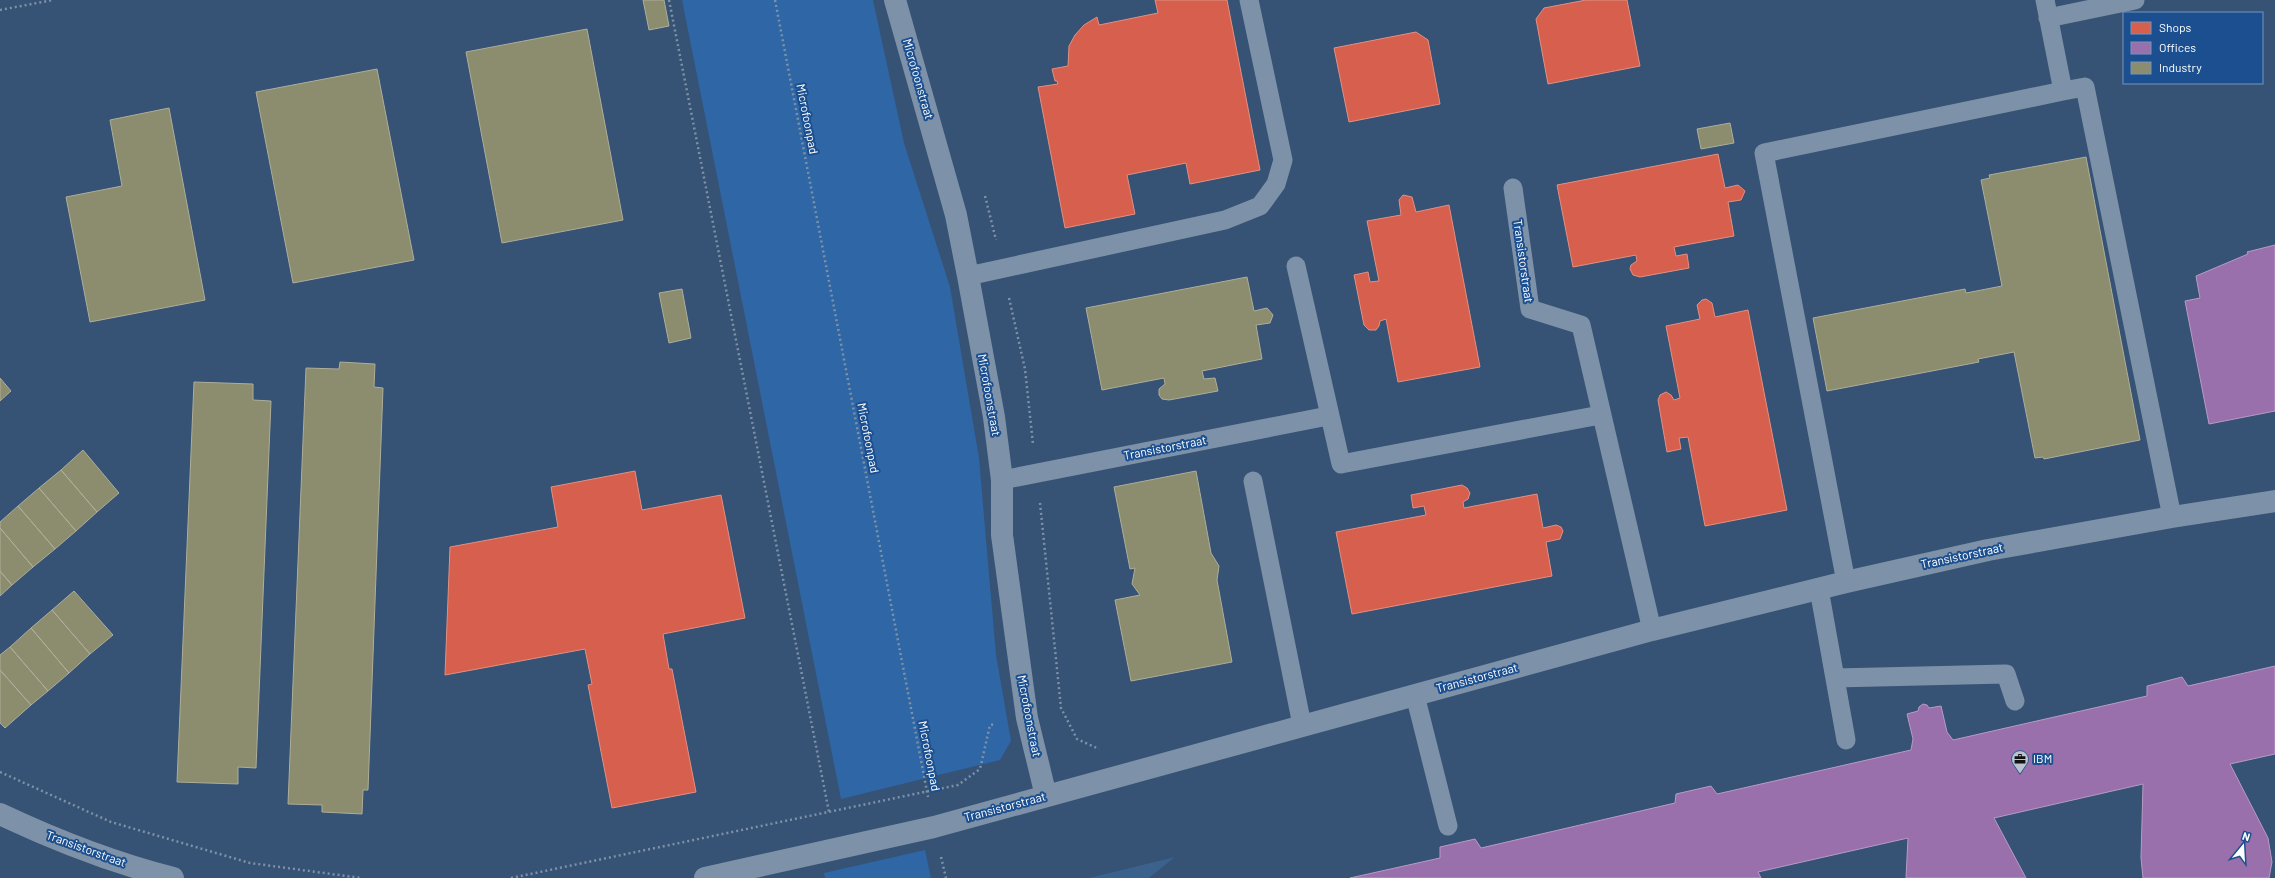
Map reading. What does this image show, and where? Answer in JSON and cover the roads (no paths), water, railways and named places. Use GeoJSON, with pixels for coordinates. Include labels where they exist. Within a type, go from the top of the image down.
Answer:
{"type":"FeatureCollection","features":[{"type":"Feature","properties":{"kind":"street","name":"Microfoonstraat"},"geometry":{"type":"LineString","coordinates":[[895,0],[956,215],[968,276],[994,417],[1002,480],[1002,535],[1027,718],[1046,796]]}},
{"type":"Feature","properties":{"kind":"street","name":"Transistorstraat"},"geometry":{"type":"LineString","coordinates":[[705,878],[934,827],[1652,630],[1846,582],[1988,550],[2172,517],[2275,502]]}},
{"type":"Feature","properties":{"kind":"street","name":"Transistorstraat"},"geometry":{"type":"LineString","coordinates":[[0,814],[31,828],[88,850],[173,878]]}},
{"type":"Feature","properties":{"kind":"lane"},"geometry":{"type":"LineString","coordinates":[[968,276],[1002,267],[1225,220],[1260,206],[1276,184],[1283,160],[1249,0]]}},
{"type":"Feature","properties":{"kind":"lane"},"geometry":{"type":"LineString","coordinates":[[2045,0],[2063,91]]}},
{"type":"Feature","properties":{"kind":"lane"},"geometry":{"type":"LineString","coordinates":[[2048,18],[2135,0]]}},
{"type":"Feature","properties":{"kind":"lane"},"geometry":{"type":"LineString","coordinates":[[1846,582],[1764,153],[2063,91],[2085,87],[2172,517]]}},
{"type":"Feature","properties":{"kind":"lane","name":"Transistorstraat"},"geometry":{"type":"LineString","coordinates":[[1513,188],[1530,309],[1580,325],[1600,415],[1652,630]]}},
{"type":"Feature","properties":{"kind":"lane"},"geometry":{"type":"LineString","coordinates":[[1296,266],[1328,416],[1340,464],[1600,415]]}},
{"type":"Feature","properties":{"kind":"lane","name":"Transistorstraat"},"geometry":{"type":"LineString","coordinates":[[1002,480],[1328,416]]}},
{"type":"Feature","properties":{"kind":"lane"},"geometry":{"type":"LineString","coordinates":[[1252,481],[1302,725]]}},
{"type":"Feature","properties":{"kind":"lane"},"geometry":{"type":"LineString","coordinates":[[1819,589],[1846,740]]}},
{"type":"Feature","properties":{"kind":"lane"},"geometry":{"type":"LineString","coordinates":[[1835,678],[2006,674],[2016,701]]}},
{"type":"Feature","properties":{"kind":"lane"},"geometry":{"type":"LineString","coordinates":[[1415,695],[1448,826]]}},
{"type":"Feature","properties":{"kind":"place","name":"IBM"},"geometry":{"type":"Point","coordinates":[2020,774]}}]}
